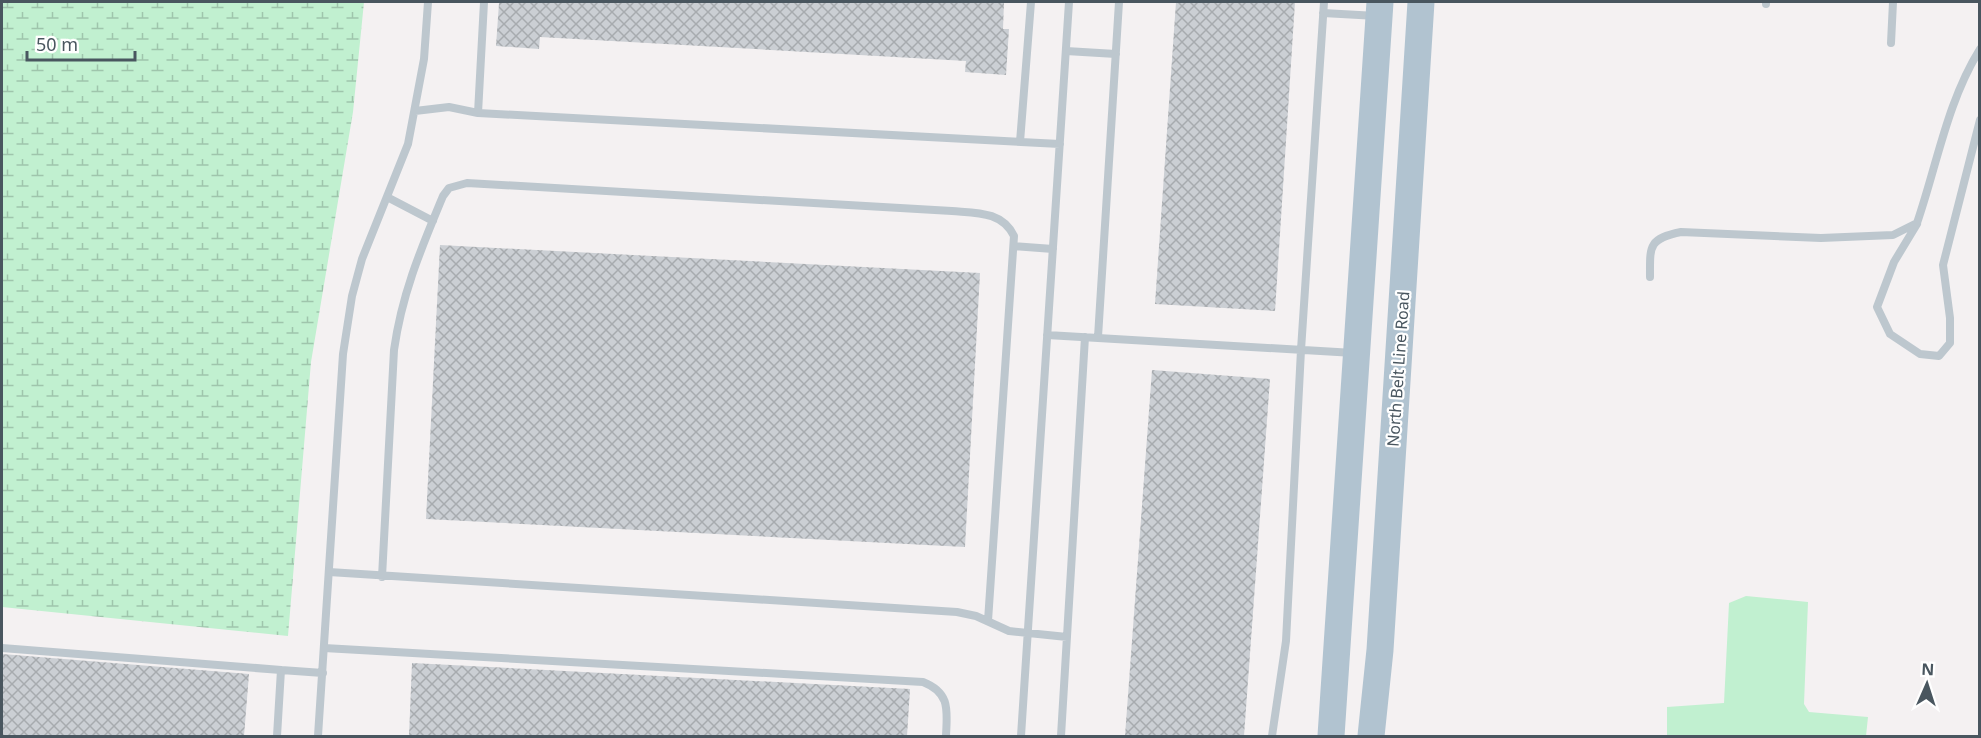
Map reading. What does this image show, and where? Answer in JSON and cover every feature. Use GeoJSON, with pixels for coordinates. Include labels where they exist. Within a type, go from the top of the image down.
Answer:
{"type":"FeatureCollection","features":[{"type":"Feature","properties":{"kind":"main road","name":"North Belt Line Road"},"geometry":{"type":"LineString","coordinates":[[1371,736],[1380,650],[1421,2]]}},
{"type":"Feature","properties":{"kind":"main road"},"geometry":{"type":"LineString","coordinates":[[1331,736],[1380,9]]}},
{"type":"Feature","properties":{"kind":"lane"},"geometry":{"type":"LineString","coordinates":[[318,736],[343,354],[348,316],[362,259],[405,153],[416,111],[424,58],[428,2]]}},
{"type":"Feature","properties":{"kind":"lane"},"geometry":{"type":"LineString","coordinates":[[478,113],[484,2]]}},
{"type":"Feature","properties":{"kind":"lane"},"geometry":{"type":"LineString","coordinates":[[1020,142],[1031,2]]}},
{"type":"Feature","properties":{"kind":"lane"},"geometry":{"type":"LineString","coordinates":[[1021,736],[1069,2]]}},
{"type":"Feature","properties":{"kind":"lane"},"geometry":{"type":"LineString","coordinates":[[1098,338],[1119,2]]}},
{"type":"Feature","properties":{"kind":"lane"},"geometry":{"type":"LineString","coordinates":[[1272,736],[1286,641],[1301,350],[1324,2]]}},
{"type":"Feature","properties":{"kind":"lane"},"geometry":{"type":"LineString","coordinates":[[1891,43],[1893,2]]}},
{"type":"Feature","properties":{"kind":"lane"},"geometry":{"type":"LineString","coordinates":[[1323,13],[1380,9]]}},
{"type":"Feature","properties":{"kind":"lane"},"geometry":{"type":"LineString","coordinates":[[1980,50],[1972,61],[1944,131],[1917,223],[1894,262],[1877,307],[1890,334],[1920,354],[1939,356],[1950,343],[1950,318],[1943,266],[1980,120]]}},
{"type":"Feature","properties":{"kind":"lane"},"geometry":{"type":"LineString","coordinates":[[1066,51],[1116,54]]}},
{"type":"Feature","properties":{"kind":"lane"},"geometry":{"type":"LineString","coordinates":[[416,111],[449,107],[478,113],[1060,144]]}},
{"type":"Feature","properties":{"kind":"lane"},"geometry":{"type":"LineString","coordinates":[[382,577],[396,333],[407,285],[443,196],[450,188],[467,183],[984,214],[1000,218],[1009,225],[1014,236],[988,621]]}},
{"type":"Feature","properties":{"kind":"lane"},"geometry":{"type":"LineString","coordinates":[[387,197],[433,221]]}},
{"type":"Feature","properties":{"kind":"lane"},"geometry":{"type":"LineString","coordinates":[[1650,277],[1650,250],[1662,236],[1681,231],[1821,238],[1893,235],[1917,223]]}},
{"type":"Feature","properties":{"kind":"lane"},"geometry":{"type":"LineString","coordinates":[[1014,246],[1053,249]]}},
{"type":"Feature","properties":{"kind":"lane"},"geometry":{"type":"LineString","coordinates":[[1047,334],[1358,353]]}},
{"type":"Feature","properties":{"kind":"lane"},"geometry":{"type":"LineString","coordinates":[[1061,736],[1085,337]]}},
{"type":"Feature","properties":{"kind":"lane"},"geometry":{"type":"LineString","coordinates":[[329,572],[957,612],[976,616],[1009,632],[1067,637]]}},
{"type":"Feature","properties":{"kind":"lane"},"geometry":{"type":"LineString","coordinates":[[2,648],[323,673]]}},
{"type":"Feature","properties":{"kind":"lane"},"geometry":{"type":"LineString","coordinates":[[324,648],[924,682],[944,697],[947,712],[946,736]]}},
{"type":"Feature","properties":{"kind":"lane"},"geometry":{"type":"LineString","coordinates":[[277,736],[281,670]]}},
{"type":"Feature","properties":{"kind":"green space"},"geometry":{"type":"Polygon","coordinates":[[[2,2],[364,2],[353,112],[311,362],[288,636],[2,607],[2,2]]]}},
{"type":"Feature","properties":{"kind":"green space"},"geometry":{"type":"Polygon","coordinates":[[[1746,596],[1808,602],[1804,704],[1809,712],[1868,717],[1866,736],[1667,736],[1667,707],[1724,703],[1729,603],[1746,596]]]}},
{"type":"Feature","properties":{"kind":"building"},"geometry":{"type":"Polygon","coordinates":[[[1004,2],[1003,29],[1009,29],[1006,75],[965,72],[966,61],[540,37],[539,49],[496,46],[499,3],[1004,2]]]}},
{"type":"Feature","properties":{"kind":"building"},"geometry":{"type":"Polygon","coordinates":[[[1176,2],[1295,2],[1275,311],[1155,304],[1176,2]]]}},
{"type":"Feature","properties":{"kind":"building"},"geometry":{"type":"Polygon","coordinates":[[[440,245],[980,273],[965,547],[426,519],[440,245]]]}},
{"type":"Feature","properties":{"kind":"building"},"geometry":{"type":"Polygon","coordinates":[[[1152,370],[1270,379],[1244,736],[1125,736],[1152,370]]]}},
{"type":"Feature","properties":{"kind":"building"},"geometry":{"type":"Polygon","coordinates":[[[2,654],[249,674],[244,736],[2,736],[2,654]]]}},
{"type":"Feature","properties":{"kind":"building"},"geometry":{"type":"Polygon","coordinates":[[[412,663],[910,689],[907,736],[409,736],[412,663]]]}}]}
